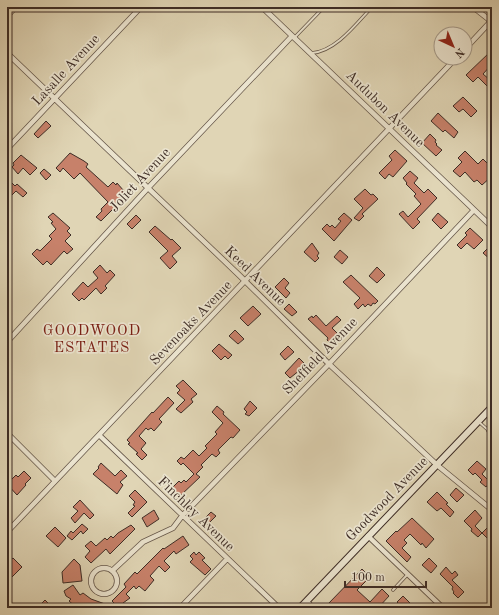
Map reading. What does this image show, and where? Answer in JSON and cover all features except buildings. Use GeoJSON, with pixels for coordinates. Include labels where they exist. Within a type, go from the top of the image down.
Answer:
{"type":"FeatureCollection","features":[{"type":"Feature","properties":{"kind":"street"},"geometry":{"type":"LineString","coordinates":[[7,16],[16,7]]}},
{"type":"Feature","properties":{"kind":"street","name":"Lasalle Avenue"},"geometry":{"type":"LineString","coordinates":[[7,149],[142,7]]}},
{"type":"Feature","properties":{"kind":"street","name":"Audubon Avenue"},"geometry":{"type":"LineString","coordinates":[[262,7],[492,227]]}},
{"type":"Feature","properties":{"kind":"street"},"geometry":{"type":"LineString","coordinates":[[473,7],[492,21],[473,41]]}},
{"type":"Feature","properties":{"kind":"street","name":"Joliet Avenue"},"geometry":{"type":"LineString","coordinates":[[7,342],[148,188],[293,37]]}},
{"type":"Feature","properties":{"kind":"street","name":"Keed Avenue"},"geometry":{"type":"LineString","coordinates":[[7,53],[245,281],[329,364],[437,465],[492,510]]}},
{"type":"Feature","properties":{"kind":"street","name":"Sevenoaks Avenue"},"geometry":{"type":"LineString","coordinates":[[7,532],[449,66]]}},
{"type":"Feature","properties":{"kind":"street","name":"Sheffield Avenue"},"geometry":{"type":"LineString","coordinates":[[112,571],[143,542],[172,528],[474,210]]}},
{"type":"Feature","properties":{"kind":"street","name":"Goodwood Avenue"},"geometry":{"type":"LineString","coordinates":[[300,608],[479,421],[491,412]]}},
{"type":"Feature","properties":{"kind":"street"},"geometry":{"type":"LineString","coordinates":[[7,433],[55,481]]}},
{"type":"Feature","properties":{"kind":"street","name":"Finchley Avenue"},"geometry":{"type":"LineString","coordinates":[[99,436],[279,608]]}},
{"type":"Feature","properties":{"kind":"street"},"geometry":{"type":"LineString","coordinates":[[368,536],[443,608]]}},
{"type":"Feature","properties":{"kind":"street"},"geometry":{"type":"LineString","coordinates":[[180,608],[227,559]]}},
{"type":"Feature","properties":{"kind":"street"},"geometry":{"type":"LineString","coordinates":[[102,568],[107,568],[112,571],[116,576],[117,581],[115,587],[106,593],[100,593],[95,590],[92,586],[92,574],[96,570],[102,568]]}},
{"type":"Feature","properties":{"kind":"lane"},"geometry":{"type":"LineString","coordinates":[[293,37],[324,7]]}},
{"type":"Feature","properties":{"kind":"lane"},"geometry":{"type":"LineString","coordinates":[[311,54],[319,53],[333,46],[372,7]]}},
{"type":"Feature","properties":{"kind":"lane"},"geometry":{"type":"LineString","coordinates":[[479,421],[492,436]]}},
{"type":"Feature","properties":{"kind":"lane"},"geometry":{"type":"LineString","coordinates":[[488,430],[492,432]]}},
{"type":"Feature","properties":{"kind":"lane"},"geometry":{"type":"LineString","coordinates":[[393,590],[408,574]]}},
{"type":"Feature","properties":{"kind":"lane"},"geometry":{"type":"LineString","coordinates":[[307,600],[314,608]]}},
{"type":"Feature","properties":{"kind":"district","name":"GOODWOOD ESTATES"},"geometry":{"type":"Point","coordinates":[92,340]}}]}
